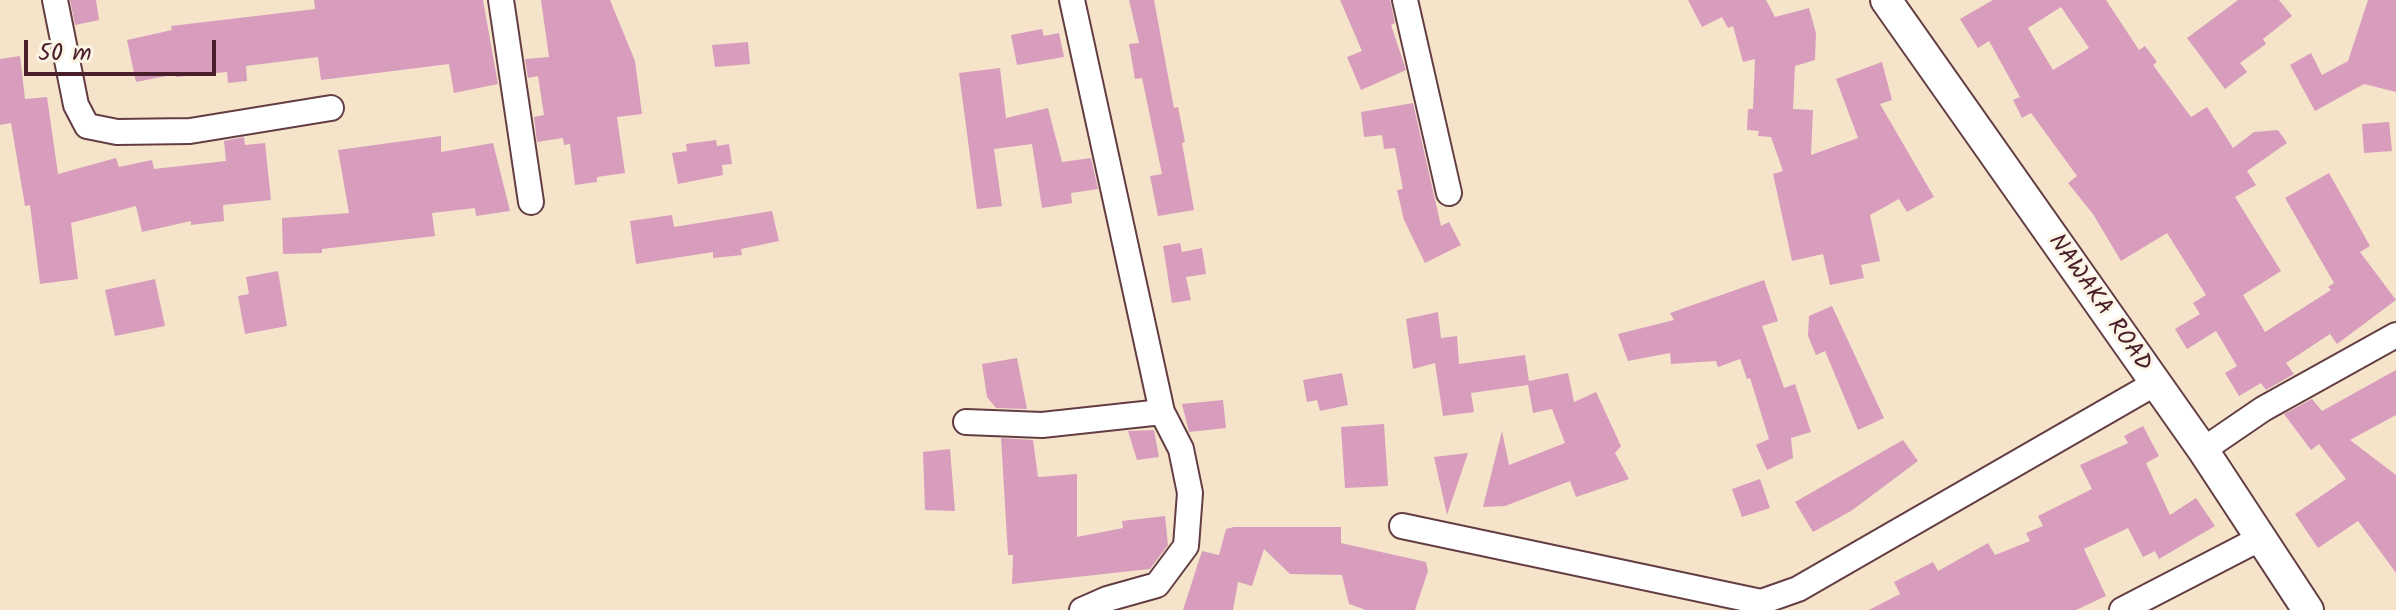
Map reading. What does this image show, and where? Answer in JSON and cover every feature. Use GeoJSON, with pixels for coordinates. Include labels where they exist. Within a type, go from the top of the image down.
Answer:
{"type":"FeatureCollection","features":[{"type":"Feature","properties":{"kind":"street"},"geometry":{"type":"LineString","coordinates":[[55,0],[76,105],[87,126],[117,132],[190,131],[331,108]]}},
{"type":"Feature","properties":{"kind":"street"},"geometry":{"type":"LineString","coordinates":[[501,0],[531,202]]}},
{"type":"Feature","properties":{"kind":"street"},"geometry":{"type":"LineString","coordinates":[[1072,0],[1162,412],[1181,449],[1190,493],[1186,546],[1157,585],[1107,599],[1082,610]]}},
{"type":"Feature","properties":{"kind":"street"},"geometry":{"type":"LineString","coordinates":[[1405,0],[1449,193]]}},
{"type":"Feature","properties":{"kind":"street","name":"NAWAKA ROAD"},"geometry":{"type":"LineString","coordinates":[[1886,0],[2203,450],[2308,610]]}},
{"type":"Feature","properties":{"kind":"street"},"geometry":{"type":"LineString","coordinates":[[2203,450],[2263,409],[2396,335]]}},
{"type":"Feature","properties":{"kind":"street"},"geometry":{"type":"LineString","coordinates":[[1402,526],[1756,606],[1798,589],[2154,384]]}},
{"type":"Feature","properties":{"kind":"street"},"geometry":{"type":"LineString","coordinates":[[966,422],[1042,425],[1162,412]]}},
{"type":"Feature","properties":{"kind":"street"},"geometry":{"type":"LineString","coordinates":[[2122,610],[2261,538]]}},
{"type":"Feature","properties":{"kind":"building"},"geometry":{"type":"Polygon","coordinates":[[[70,0],[96,0],[99,20],[75,25],[70,0]]]}},
{"type":"Feature","properties":{"kind":"building"},"geometry":{"type":"Polygon","coordinates":[[[314,0],[483,0],[498,84],[454,93],[449,64],[321,80],[318,57],[246,66],[247,81],[228,83],[227,72],[176,77],[176,74],[136,82],[127,40],[172,30],[171,26],[315,9],[314,0]]]}},
{"type":"Feature","properties":{"kind":"building"},"geometry":{"type":"Polygon","coordinates":[[[541,0],[610,0],[635,61],[642,114],[617,117],[625,173],[597,177],[597,182],[575,185],[570,144],[564,145],[563,138],[537,142],[534,117],[544,115],[538,76],[528,78],[525,59],[549,57],[541,0]]]}},
{"type":"Feature","properties":{"kind":"building"},"geometry":{"type":"Polygon","coordinates":[[[1129,0],[1154,0],[1174,108],[1178,107],[1185,142],[1182,143],[1194,210],[1158,216],[1150,176],[1162,174],[1142,78],[1135,79],[1129,44],[1139,43],[1129,0]]]}},
{"type":"Feature","properties":{"kind":"building"},"geometry":{"type":"Polygon","coordinates":[[[1340,0],[1390,0],[1395,23],[1391,25],[1406,70],[1361,90],[1347,57],[1362,51],[1340,0]]]}},
{"type":"Feature","properties":{"kind":"building"},"geometry":{"type":"Polygon","coordinates":[[[1688,0],[1766,0],[1775,17],[1809,8],[1816,33],[1815,60],[1795,66],[1793,109],[1813,110],[1811,155],[1858,138],[1836,79],[1882,62],[1892,100],[1880,104],[1934,197],[1907,212],[1899,199],[1870,215],[1880,261],[1861,265],[1864,278],[1830,285],[1823,254],[1792,261],[1773,174],[1783,171],[1771,137],[1758,136],[1759,131],[1747,130],[1748,109],[1753,109],[1755,59],[1743,62],[1733,26],[1728,28],[1722,17],[1702,27],[1688,0]]]}},
{"type":"Feature","properties":{"kind":"building"},"geometry":{"type":"Polygon","coordinates":[[[1993,0],[2106,0],[2139,50],[2145,46],[2157,62],[2153,65],[2191,117],[2207,107],[2233,148],[2254,132],[2278,130],[2287,143],[2247,171],[2256,185],[2235,197],[2281,271],[2243,295],[2265,332],[2331,290],[2328,287],[2334,283],[2285,198],[2329,173],[2370,246],[2360,252],[2396,300],[2337,344],[2330,334],[2286,363],[2294,374],[2266,390],[2261,383],[2239,396],[2225,373],[2237,366],[2216,331],[2187,349],[2175,329],[2200,314],[2193,303],[2206,295],[2167,233],[2121,261],[2093,214],[2068,183],[2077,176],[2031,113],[2022,118],[2013,100],[2020,97],[1989,41],[1978,48],[1960,19],[1993,0]],[[2061,7],[2028,28],[2053,70],[2089,48],[2061,7]]]}},
{"type":"Feature","properties":{"kind":"building"},"geometry":{"type":"Polygon","coordinates":[[[2238,0],[2279,0],[2292,16],[2263,39],[2266,44],[2240,63],[2247,72],[2225,89],[2187,38],[2238,0]]]}},
{"type":"Feature","properties":{"kind":"building"},"geometry":{"type":"Polygon","coordinates":[[[2368,0],[2396,0],[2396,92],[2364,84],[2315,111],[2290,65],[2311,53],[2322,75],[2348,61],[2368,0]]]}},
{"type":"Feature","properties":{"kind":"building"},"geometry":{"type":"Polygon","coordinates":[[[1042,29],[1044,36],[1059,33],[1064,57],[1017,65],[1011,35],[1042,29]]]}},
{"type":"Feature","properties":{"kind":"building"},"geometry":{"type":"Polygon","coordinates":[[[748,42],[750,64],[715,67],[712,45],[748,42]]]}},
{"type":"Feature","properties":{"kind":"building"},"geometry":{"type":"Polygon","coordinates":[[[20,56],[25,99],[47,97],[58,174],[116,158],[119,167],[152,160],[154,169],[226,161],[224,141],[244,137],[245,145],[265,143],[271,200],[223,205],[224,221],[191,225],[191,221],[142,232],[136,206],[71,223],[78,279],[40,284],[30,205],[25,206],[11,123],[0,125],[0,59],[20,56]]]}},
{"type":"Feature","properties":{"kind":"building"},"geometry":{"type":"Polygon","coordinates":[[[1000,68],[1006,118],[1048,108],[1062,162],[1091,158],[1098,189],[1071,193],[1072,203],[1042,208],[1032,144],[994,149],[1002,206],[977,209],[959,73],[1000,68]]]}},
{"type":"Feature","properties":{"kind":"building"},"geometry":{"type":"Polygon","coordinates":[[[1413,103],[1441,226],[1449,222],[1461,245],[1425,263],[1404,220],[1397,190],[1403,189],[1395,148],[1384,149],[1382,135],[1364,137],[1361,112],[1413,103]]]}},
{"type":"Feature","properties":{"kind":"building"},"geometry":{"type":"Polygon","coordinates":[[[2389,122],[2392,151],[2364,153],[2362,124],[2389,122]]]}},
{"type":"Feature","properties":{"kind":"building"},"geometry":{"type":"Polygon","coordinates":[[[441,136],[441,152],[493,143],[510,211],[476,216],[475,208],[432,213],[435,236],[322,249],[322,253],[283,254],[282,218],[349,213],[338,150],[441,136]]]}},
{"type":"Feature","properties":{"kind":"building"},"geometry":{"type":"Polygon","coordinates":[[[716,140],[717,146],[729,144],[732,164],[722,165],[723,175],[678,184],[672,153],[687,151],[686,144],[716,140]]]}},
{"type":"Feature","properties":{"kind":"building"},"geometry":{"type":"Polygon","coordinates":[[[772,211],[779,241],[741,249],[742,255],[713,258],[713,252],[636,264],[630,221],[672,215],[674,227],[772,211]]]}},
{"type":"Feature","properties":{"kind":"building"},"geometry":{"type":"Polygon","coordinates":[[[1180,243],[1182,252],[1202,248],[1206,274],[1186,277],[1191,300],[1172,303],[1163,246],[1180,243]]]}},
{"type":"Feature","properties":{"kind":"building"},"geometry":{"type":"Polygon","coordinates":[[[278,271],[287,326],[245,334],[238,296],[249,294],[246,277],[278,271]]]}},
{"type":"Feature","properties":{"kind":"building"},"geometry":{"type":"Polygon","coordinates":[[[155,279],[165,326],[115,336],[105,290],[155,279]]]}},
{"type":"Feature","properties":{"kind":"building"},"geometry":{"type":"Polygon","coordinates":[[[1764,280],[1778,321],[1762,326],[1784,388],[1795,384],[1811,432],[1791,438],[1793,458],[1767,470],[1756,445],[1769,439],[1750,378],[1747,379],[1740,359],[1718,367],[1716,361],[1671,364],[1670,353],[1628,361],[1618,334],[1674,320],[1670,313],[1764,280]]]}},
{"type":"Feature","properties":{"kind":"building"},"geometry":{"type":"Polygon","coordinates":[[[1832,306],[1884,418],[1858,430],[1825,351],[1816,355],[1808,336],[1809,316],[1832,306]]]}},
{"type":"Feature","properties":{"kind":"building"},"geometry":{"type":"Polygon","coordinates":[[[1438,312],[1441,338],[1457,336],[1459,364],[1525,355],[1529,381],[1568,373],[1574,402],[1596,392],[1621,446],[1615,453],[1629,479],[1576,497],[1570,481],[1505,506],[1483,507],[1502,431],[1509,465],[1565,443],[1552,409],[1533,413],[1528,385],[1471,393],[1474,412],[1443,416],[1435,363],[1413,369],[1406,319],[1438,312]]]}},
{"type":"Feature","properties":{"kind":"building"},"geometry":{"type":"Polygon","coordinates":[[[1017,358],[1027,409],[996,408],[987,397],[982,364],[1017,358]]]}},
{"type":"Feature","properties":{"kind":"building"},"geometry":{"type":"Polygon","coordinates":[[[2396,370],[2396,415],[2350,440],[2396,475],[2396,573],[2358,521],[2318,548],[2295,514],[2346,479],[2319,444],[2311,450],[2284,414],[2312,399],[2322,411],[2396,370]]]}},
{"type":"Feature","properties":{"kind":"building"},"geometry":{"type":"Polygon","coordinates":[[[1342,373],[1348,405],[1320,411],[1317,400],[1307,402],[1303,380],[1342,373]]]}},
{"type":"Feature","properties":{"kind":"building"},"geometry":{"type":"Polygon","coordinates":[[[1223,400],[1226,428],[1189,432],[1182,404],[1223,400]]]}},
{"type":"Feature","properties":{"kind":"building"},"geometry":{"type":"Polygon","coordinates":[[[1384,424],[1388,486],[1345,488],[1341,427],[1384,424]]]}},
{"type":"Feature","properties":{"kind":"building"},"geometry":{"type":"Polygon","coordinates":[[[2143,426],[2159,456],[2146,463],[2170,515],[2196,498],[2215,526],[2159,559],[2155,551],[2143,557],[2128,528],[2084,549],[2106,596],[2076,610],[1869,610],[1900,594],[1894,582],[1933,562],[1938,571],[1988,543],[1995,555],[2030,541],[2026,533],[2043,526],[2038,516],[2092,489],[2080,465],[2128,443],[2124,436],[2143,426]]]}},
{"type":"Feature","properties":{"kind":"building"},"geometry":{"type":"Polygon","coordinates":[[[1154,430],[1159,457],[1137,460],[1128,431],[1154,430]]]}},
{"type":"Feature","properties":{"kind":"building"},"geometry":{"type":"Polygon","coordinates":[[[1001,438],[1033,440],[1038,477],[1077,474],[1077,537],[1123,528],[1122,521],[1165,516],[1168,545],[1150,569],[1012,584],[1013,555],[1008,555],[1001,438]]]}},
{"type":"Feature","properties":{"kind":"building"},"geometry":{"type":"Polygon","coordinates":[[[1903,440],[1918,461],[1851,511],[1813,532],[1795,502],[1903,440]]]}},
{"type":"Feature","properties":{"kind":"building"},"geometry":{"type":"Polygon","coordinates":[[[950,449],[955,511],[925,510],[923,452],[950,449]]]}},
{"type":"Feature","properties":{"kind":"building"},"geometry":{"type":"Polygon","coordinates":[[[1468,453],[1447,515],[1434,457],[1468,453]]]}},
{"type":"Feature","properties":{"kind":"building"},"geometry":{"type":"Polygon","coordinates":[[[1760,479],[1770,508],[1742,517],[1732,489],[1760,479]]]}},
{"type":"Feature","properties":{"kind":"building"},"geometry":{"type":"Polygon","coordinates":[[[1341,527],[1341,543],[1426,562],[1428,571],[1415,610],[1366,610],[1349,604],[1342,575],[1290,574],[1264,549],[1252,586],[1238,582],[1233,610],[1183,610],[1202,551],[1219,555],[1226,529],[1341,527]]]}}]}
